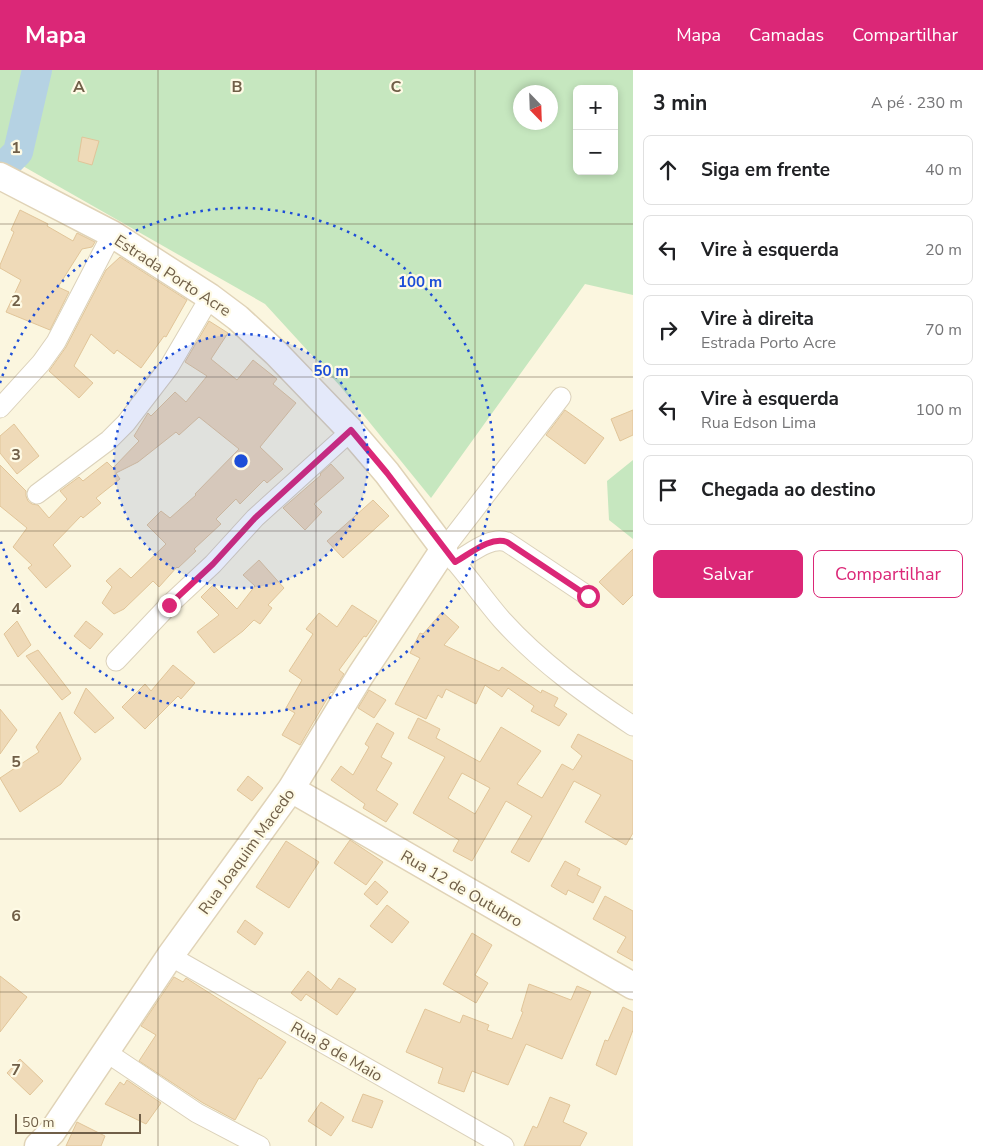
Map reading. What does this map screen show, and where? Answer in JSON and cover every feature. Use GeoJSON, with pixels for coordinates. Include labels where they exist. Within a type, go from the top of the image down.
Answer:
{"type":"FeatureCollection","features":[{"type":"Feature","properties":{"kind":"street","name":"Estrada Porto Acre"},"geometry":{"type":"LineString","coordinates":[[0,176],[112,234],[210,296],[238,318],[276,353],[351,430],[502,620],[540,656],[590,698],[633,726]]}},
{"type":"Feature","properties":{"kind":"street"},"geometry":{"type":"LineString","coordinates":[[0,408],[41,363],[56,342],[112,234]]}},
{"type":"Feature","properties":{"kind":"street"},"geometry":{"type":"LineString","coordinates":[[37,494],[109,440],[126,423],[169,366],[210,296]]}},
{"type":"Feature","properties":{"kind":"street"},"geometry":{"type":"LineString","coordinates":[[450,556],[561,397]]}},
{"type":"Feature","properties":{"kind":"street"},"geometry":{"type":"LineString","coordinates":[[116,661],[169,605],[213,564],[255,518],[351,430]]}},
{"type":"Feature","properties":{"kind":"street"},"geometry":{"type":"LineString","coordinates":[[450,556],[492,541],[500,540],[507,542],[588,596]]}},
{"type":"Feature","properties":{"kind":"street","name":"Rua Joaquim Macedo"},"geometry":{"type":"LineString","coordinates":[[38,1146],[52,1132],[170,956],[291,789],[360,676],[450,556]]}},
{"type":"Feature","properties":{"kind":"street","name":"Rua 12 de Outubro"},"geometry":{"type":"LineString","coordinates":[[291,789],[633,986]]}},
{"type":"Feature","properties":{"kind":"street","name":"Rua 8 de Maio"},"geometry":{"type":"LineString","coordinates":[[170,956],[504,1146]]}},
{"type":"Feature","properties":{"kind":"street"},"geometry":{"type":"LineString","coordinates":[[106,1052],[197,1113],[260,1146]]}},
{"type":"Feature","properties":{"kind":"green space"},"geometry":{"type":"Polygon","coordinates":[[[0,70],[633,70],[633,295],[585,284],[431,498],[340,386],[265,304],[0,153],[0,70]]]}},
{"type":"Feature","properties":{"kind":"green space"},"geometry":{"type":"Polygon","coordinates":[[[633,460],[633,539],[609,520],[607,481],[633,460]]]}},
{"type":"Feature","properties":{"kind":"building"},"geometry":{"type":"Polygon","coordinates":[[[82,137],[99,141],[92,165],[78,161],[82,137]]]}},
{"type":"Feature","properties":{"kind":"building"},"geometry":{"type":"Polygon","coordinates":[[[20,210],[48,224],[47,226],[73,241],[77,233],[95,242],[92,247],[82,249],[58,287],[69,292],[50,330],[6,312],[21,280],[0,268],[0,265],[14,232],[11,230],[20,210]]]}},
{"type":"Feature","properties":{"kind":"building"},"geometry":{"type":"Polygon","coordinates":[[[120,257],[187,300],[166,337],[164,336],[141,368],[117,350],[114,354],[91,334],[74,366],[93,383],[79,398],[49,371],[66,347],[106,270],[120,257]]]}},
{"type":"Feature","properties":{"kind":"building"},"geometry":{"type":"Polygon","coordinates":[[[209,321],[228,333],[211,359],[237,380],[253,360],[277,379],[273,384],[296,403],[260,447],[283,469],[267,483],[264,480],[240,504],[236,499],[216,519],[221,524],[194,549],[196,551],[177,567],[159,587],[153,581],[124,609],[114,614],[102,603],[112,587],[106,581],[120,568],[131,578],[166,544],[147,525],[161,511],[170,518],[196,495],[239,449],[199,417],[179,435],[176,432],[138,462],[116,473],[120,479],[96,498],[101,503],[83,518],[81,516],[53,545],[71,566],[46,588],[28,568],[32,565],[13,547],[27,528],[0,506],[0,465],[26,491],[28,501],[38,505],[49,518],[67,499],[60,491],[79,477],[83,481],[107,462],[113,468],[139,441],[134,436],[148,413],[151,416],[175,392],[186,402],[207,376],[185,362],[209,321]]]}},
{"type":"Feature","properties":{"kind":"building"},"geometry":{"type":"Polygon","coordinates":[[[565,410],[604,438],[585,464],[546,435],[565,410]]]}},
{"type":"Feature","properties":{"kind":"building"},"geometry":{"type":"Polygon","coordinates":[[[633,410],[633,435],[620,441],[611,419],[633,410]]]}},
{"type":"Feature","properties":{"kind":"building"},"geometry":{"type":"Polygon","coordinates":[[[14,424],[39,456],[17,474],[0,453],[0,436],[14,424]]]}},
{"type":"Feature","properties":{"kind":"building"},"geometry":{"type":"Polygon","coordinates":[[[331,464],[344,478],[314,504],[322,512],[305,530],[283,508],[331,464]]]}},
{"type":"Feature","properties":{"kind":"building"},"geometry":{"type":"Polygon","coordinates":[[[373,500],[389,516],[343,558],[327,541],[373,500]]]}},
{"type":"Feature","properties":{"kind":"building"},"geometry":{"type":"Polygon","coordinates":[[[633,549],[633,595],[623,605],[599,582],[633,549]]]}},
{"type":"Feature","properties":{"kind":"building"},"geometry":{"type":"Polygon","coordinates":[[[259,560],[284,588],[268,605],[272,608],[260,624],[254,620],[214,653],[197,632],[219,615],[201,597],[213,585],[237,609],[255,586],[243,575],[259,560]]]}},
{"type":"Feature","properties":{"kind":"building"},"geometry":{"type":"Polygon","coordinates":[[[352,605],[377,621],[339,670],[344,674],[331,692],[300,745],[282,735],[295,713],[286,708],[302,680],[289,671],[313,634],[306,629],[319,613],[337,627],[352,605]]]}},
{"type":"Feature","properties":{"kind":"building"},"geometry":{"type":"Polygon","coordinates":[[[442,612],[459,627],[444,645],[499,671],[502,667],[541,693],[542,690],[558,698],[554,706],[567,714],[559,726],[531,711],[534,706],[508,688],[502,697],[485,685],[476,704],[446,689],[442,698],[438,695],[426,719],[395,704],[420,658],[410,653],[420,633],[423,634],[442,612]]]}},
{"type":"Feature","properties":{"kind":"building"},"geometry":{"type":"Polygon","coordinates":[[[17,621],[31,645],[18,657],[4,634],[17,621]]]}},
{"type":"Feature","properties":{"kind":"building"},"geometry":{"type":"Polygon","coordinates":[[[86,621],[103,634],[90,649],[74,636],[86,621]]]}},
{"type":"Feature","properties":{"kind":"building"},"geometry":{"type":"Polygon","coordinates":[[[38,650],[71,693],[62,700],[26,656],[38,650]]]}},
{"type":"Feature","properties":{"kind":"building"},"geometry":{"type":"Polygon","coordinates":[[[173,665],[195,683],[181,699],[178,696],[145,729],[122,707],[145,684],[151,691],[173,665]]]}},
{"type":"Feature","properties":{"kind":"building"},"geometry":{"type":"Polygon","coordinates":[[[86,688],[114,718],[95,733],[74,713],[86,688]]]}},
{"type":"Feature","properties":{"kind":"building"},"geometry":{"type":"Polygon","coordinates":[[[369,690],[386,700],[374,718],[358,708],[369,690]]]}},
{"type":"Feature","properties":{"kind":"building"},"geometry":{"type":"Polygon","coordinates":[[[0,709],[17,730],[0,754],[0,709]]]}},
{"type":"Feature","properties":{"kind":"building"},"geometry":{"type":"Polygon","coordinates":[[[60,712],[81,759],[61,784],[20,812],[0,778],[39,752],[36,747],[60,712]]]}},
{"type":"Feature","properties":{"kind":"building"},"geometry":{"type":"Polygon","coordinates":[[[418,718],[440,729],[436,738],[480,762],[501,727],[541,751],[517,784],[542,798],[562,764],[573,770],[582,756],[571,747],[578,734],[633,761],[633,833],[626,845],[585,822],[601,795],[574,781],[529,862],[511,852],[532,816],[506,801],[472,861],[453,851],[459,840],[413,813],[445,757],[408,738],[418,718]],[[462,773],[448,798],[475,814],[490,788],[462,773]]]}},
{"type":"Feature","properties":{"kind":"building"},"geometry":{"type":"Polygon","coordinates":[[[377,723],[394,733],[381,757],[392,763],[376,790],[398,804],[386,822],[363,808],[365,804],[331,780],[341,766],[353,775],[369,747],[365,744],[377,723]]]}},
{"type":"Feature","properties":{"kind":"building"},"geometry":{"type":"Polygon","coordinates":[[[248,776],[263,788],[252,801],[237,790],[248,776]]]}},
{"type":"Feature","properties":{"kind":"building"},"geometry":{"type":"Polygon","coordinates":[[[350,840],[383,862],[366,885],[334,863],[350,840]]]}},
{"type":"Feature","properties":{"kind":"building"},"geometry":{"type":"Polygon","coordinates":[[[286,841],[319,862],[289,908],[256,887],[286,841]]]}},
{"type":"Feature","properties":{"kind":"building"},"geometry":{"type":"Polygon","coordinates":[[[565,861],[580,869],[577,875],[601,887],[593,903],[568,890],[566,895],[551,886],[565,861]]]}},
{"type":"Feature","properties":{"kind":"building"},"geometry":{"type":"Polygon","coordinates":[[[375,881],[388,892],[377,905],[364,894],[375,881]]]}},
{"type":"Feature","properties":{"kind":"building"},"geometry":{"type":"Polygon","coordinates":[[[605,896],[633,911],[633,961],[617,952],[626,937],[593,919],[605,896]]]}},
{"type":"Feature","properties":{"kind":"building"},"geometry":{"type":"Polygon","coordinates":[[[387,905],[409,922],[392,943],[370,926],[387,905]]]}},
{"type":"Feature","properties":{"kind":"building"},"geometry":{"type":"Polygon","coordinates":[[[245,920],[263,933],[255,945],[237,932],[245,920]]]}},
{"type":"Feature","properties":{"kind":"building"},"geometry":{"type":"Polygon","coordinates":[[[472,933],[492,945],[475,975],[488,983],[476,1003],[443,984],[472,933]]]}},
{"type":"Feature","properties":{"kind":"building"},"geometry":{"type":"Polygon","coordinates":[[[308,971],[331,990],[339,978],[356,989],[337,1015],[306,994],[301,1001],[291,993],[308,971]]]}},
{"type":"Feature","properties":{"kind":"building"},"geometry":{"type":"Polygon","coordinates":[[[0,976],[27,997],[0,1032],[0,976]]]}},
{"type":"Feature","properties":{"kind":"building"},"geometry":{"type":"Polygon","coordinates":[[[174,977],[183,982],[186,978],[286,1042],[261,1079],[259,1078],[235,1120],[203,1103],[139,1061],[156,1035],[141,1026],[174,977]]]}},
{"type":"Feature","properties":{"kind":"building"},"geometry":{"type":"Polygon","coordinates":[[[529,984],[571,1000],[577,986],[591,992],[562,1059],[526,1044],[508,1085],[472,1071],[464,1092],[438,1083],[443,1068],[406,1052],[425,1009],[460,1023],[463,1015],[489,1025],[487,1030],[512,1039],[523,1012],[521,1011],[529,984]]]}},
{"type":"Feature","properties":{"kind":"building"},"geometry":{"type":"Polygon","coordinates":[[[623,1007],[633,1012],[633,1030],[616,1075],[596,1065],[605,1040],[608,1041],[623,1007]]]}},
{"type":"Feature","properties":{"kind":"building"},"geometry":{"type":"Polygon","coordinates":[[[20,1059],[43,1081],[30,1095],[7,1073],[20,1059]]]}},
{"type":"Feature","properties":{"kind":"building"},"geometry":{"type":"Polygon","coordinates":[[[127,1080],[161,1103],[146,1124],[105,1104],[120,1082],[124,1085],[127,1080]]]}},
{"type":"Feature","properties":{"kind":"building"},"geometry":{"type":"Polygon","coordinates":[[[363,1094],[383,1101],[372,1128],[352,1121],[363,1094]]]}},
{"type":"Feature","properties":{"kind":"building"},"geometry":{"type":"Polygon","coordinates":[[[550,1097],[570,1105],[563,1122],[587,1133],[580,1146],[524,1146],[533,1126],[537,1128],[550,1097]]]}},
{"type":"Feature","properties":{"kind":"building"},"geometry":{"type":"Polygon","coordinates":[[[321,1102],[344,1117],[331,1136],[308,1121],[321,1102]]]}},
{"type":"Feature","properties":{"kind":"building"},"geometry":{"type":"Polygon","coordinates":[[[77,1122],[105,1136],[101,1146],[66,1146],[77,1122]]]}},
{"type":"Feature","properties":{"kind":"waterway"},"geometry":{"type":"LineString","coordinates":[[0,170],[18,152],[37,70]]}},
{"type":"Feature","properties":{"kind":"route"},"geometry":{"type":"LineString","coordinates":[[169,605],[213,564],[255,518],[351,430],[387,473],[455,562],[492,541],[500,540],[507,542],[588,596]]}}]}
